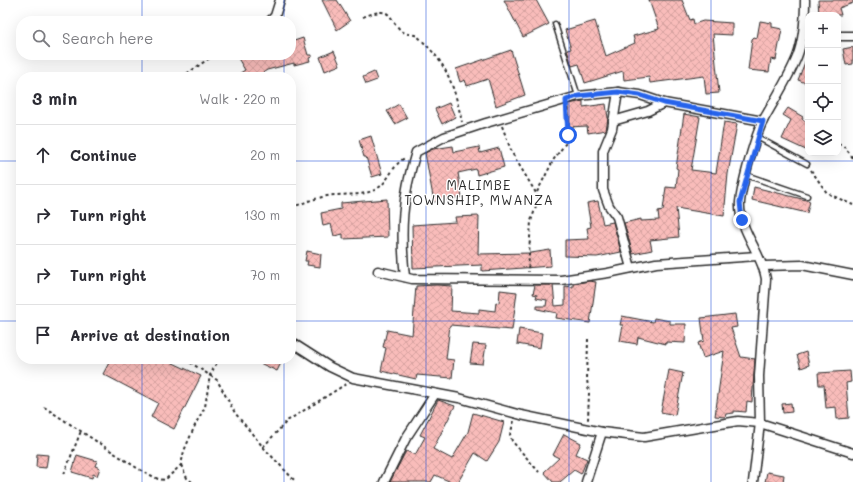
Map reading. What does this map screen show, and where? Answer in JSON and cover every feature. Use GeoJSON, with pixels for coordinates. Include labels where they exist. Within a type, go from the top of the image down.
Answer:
{"type":"FeatureCollection","features":[{"type":"Feature","properties":{"kind":"street"},"geometry":{"type":"LineString","coordinates":[[275,16],[280,0]]}},
{"type":"Feature","properties":{"kind":"street"},"geometry":{"type":"LineString","coordinates":[[805,0],[805,12]]}},
{"type":"Feature","properties":{"kind":"street"},"geometry":{"type":"LineString","coordinates":[[841,36],[853,36]]}},
{"type":"Feature","properties":{"kind":"street"},"geometry":{"type":"LineString","coordinates":[[753,482],[760,423],[759,376],[766,286],[764,266],[757,256],[742,220],[740,202],[746,175],[763,121],[786,81],[805,37]]}},
{"type":"Feature","properties":{"kind":"street"},"geometry":{"type":"LineString","coordinates":[[405,277],[402,243],[402,211],[409,174],[416,152],[444,137],[578,96],[618,92],[640,95],[664,103],[763,121]]}},
{"type":"Feature","properties":{"kind":"street"},"geometry":{"type":"LineString","coordinates":[[618,92],[613,121],[604,151],[603,190],[609,206],[617,217],[631,268]]}},
{"type":"Feature","properties":{"kind":"street"},"geometry":{"type":"LineString","coordinates":[[613,121],[648,111],[664,103]]}},
{"type":"Feature","properties":{"kind":"street"},"geometry":{"type":"LineString","coordinates":[[378,271],[405,277],[528,281],[561,280],[631,268],[656,262],[757,256]]}},
{"type":"Feature","properties":{"kind":"street"},"geometry":{"type":"LineString","coordinates":[[764,266],[802,265],[853,275]]}},
{"type":"Feature","properties":{"kind":"street"},"geometry":{"type":"LineString","coordinates":[[296,345],[330,367],[353,378],[459,398],[516,414],[602,432],[644,437],[738,421],[760,423],[853,453]]}},
{"type":"Feature","properties":{"kind":"street"},"geometry":{"type":"LineString","coordinates":[[384,482],[406,438],[435,394]]}},
{"type":"Feature","properties":{"kind":"street"},"geometry":{"type":"LineString","coordinates":[[586,482],[602,432]]}},
{"type":"Feature","properties":{"kind":"lane"},"geometry":{"type":"LineString","coordinates":[[555,24],[578,96]]}},
{"type":"Feature","properties":{"kind":"lane"},"geometry":{"type":"LineString","coordinates":[[757,137],[807,164]]}},
{"type":"Feature","properties":{"kind":"lane"},"geometry":{"type":"LineString","coordinates":[[746,175],[807,196]]}},
{"type":"Feature","properties":{"kind":"path"},"geometry":{"type":"LineString","coordinates":[[363,17],[373,12],[384,12],[393,18],[406,34],[416,36],[440,60],[453,85],[464,130]]}},
{"type":"Feature","properties":{"kind":"path"},"geometry":{"type":"LineString","coordinates":[[191,72],[207,60]]}},
{"type":"Feature","properties":{"kind":"path"},"geometry":{"type":"LineString","coordinates":[[537,192],[554,159],[568,140],[566,100]]}},
{"type":"Feature","properties":{"kind":"path"},"geometry":{"type":"LineString","coordinates":[[500,119],[512,153],[537,192],[539,198],[531,221],[528,281]]}},
{"type":"Feature","properties":{"kind":"path"},"geometry":{"type":"LineString","coordinates":[[841,145],[845,147],[853,158]]}},
{"type":"Feature","properties":{"kind":"path"},"geometry":{"type":"LineString","coordinates":[[296,205],[334,195],[355,195],[371,192],[388,180],[398,162],[416,152]]}},
{"type":"Feature","properties":{"kind":"path"},"geometry":{"type":"LineString","coordinates":[[807,164],[827,194],[852,205],[853,201]]}},
{"type":"Feature","properties":{"kind":"path"},"geometry":{"type":"LineString","coordinates":[[588,339],[588,429]]}},
{"type":"Feature","properties":{"kind":"path"},"geometry":{"type":"LineString","coordinates":[[193,364],[216,380],[235,413],[263,447],[296,482]]}},
{"type":"Feature","properties":{"kind":"path"},"geometry":{"type":"LineString","coordinates":[[44,407],[137,468],[158,479],[165,480],[181,465],[184,451],[205,407],[210,375],[216,364]]}},
{"type":"Feature","properties":{"kind":"path"},"geometry":{"type":"LineString","coordinates":[[263,447],[287,421],[353,378]]}},
{"type":"Feature","properties":{"kind":"path"},"geometry":{"type":"LineString","coordinates":[[516,414],[510,435],[512,441],[539,472]]}},
{"type":"Feature","properties":{"kind":"path"},"geometry":{"type":"LineString","coordinates":[[64,474],[81,431]]}},
{"type":"Feature","properties":{"kind":"path"},"geometry":{"type":"LineString","coordinates":[[181,465],[192,482]]}},
{"type":"Feature","properties":{"kind":"building"},"geometry":{"type":"Polygon","coordinates":[[[322,0],[337,0],[350,21],[337,30],[322,0]]]}},
{"type":"Feature","properties":{"kind":"building"},"geometry":{"type":"Polygon","coordinates":[[[504,0],[536,0],[549,24],[523,37],[504,0]]]}},
{"type":"Feature","properties":{"kind":"building"},"geometry":{"type":"Polygon","coordinates":[[[649,0],[682,0],[690,20],[693,19],[694,24],[703,21],[732,23],[732,35],[713,34],[719,93],[706,94],[704,76],[650,83],[649,77],[624,80],[623,71],[585,83],[579,64],[572,66],[567,50],[571,49],[565,30],[595,21],[606,56],[635,43],[633,36],[659,29],[649,0]]]}},
{"type":"Feature","properties":{"kind":"building"},"geometry":{"type":"Polygon","coordinates":[[[818,0],[853,0],[853,3],[839,8],[840,12],[819,12],[818,0]]]}},
{"type":"Feature","properties":{"kind":"building"},"geometry":{"type":"Polygon","coordinates":[[[760,21],[772,23],[772,27],[782,29],[776,60],[771,59],[769,72],[748,70],[752,39],[754,37],[757,38],[760,21]]]}},
{"type":"Feature","properties":{"kind":"building"},"geometry":{"type":"Polygon","coordinates":[[[303,38],[308,55],[312,55],[312,57],[309,58],[310,61],[294,65],[294,63],[264,72],[242,72],[245,70],[239,60],[296,60],[296,40],[303,38]]]}},
{"type":"Feature","properties":{"kind":"building"},"geometry":{"type":"Polygon","coordinates":[[[853,47],[853,64],[846,65],[843,49],[853,47]]]}},
{"type":"Feature","properties":{"kind":"building"},"geometry":{"type":"Polygon","coordinates":[[[511,50],[525,95],[496,106],[488,79],[467,86],[465,80],[460,82],[456,69],[511,50]]]}},
{"type":"Feature","properties":{"kind":"building"},"geometry":{"type":"Polygon","coordinates":[[[334,51],[340,65],[325,71],[320,57],[334,51]]]}},
{"type":"Feature","properties":{"kind":"building"},"geometry":{"type":"Polygon","coordinates":[[[805,62],[805,83],[798,80],[805,62]]]}},
{"type":"Feature","properties":{"kind":"building"},"geometry":{"type":"Polygon","coordinates":[[[374,72],[377,80],[366,84],[363,77],[374,72]]]}},
{"type":"Feature","properties":{"kind":"building"},"geometry":{"type":"Polygon","coordinates":[[[583,101],[583,107],[606,104],[608,118],[606,130],[588,133],[587,126],[569,127],[569,104],[583,101]]]}},
{"type":"Feature","properties":{"kind":"building"},"geometry":{"type":"Polygon","coordinates":[[[449,103],[455,117],[442,124],[435,109],[449,103]]]}},
{"type":"Feature","properties":{"kind":"building"},"geometry":{"type":"Polygon","coordinates":[[[399,104],[407,118],[395,124],[387,111],[399,104]]]}},
{"type":"Feature","properties":{"kind":"building"},"geometry":{"type":"Polygon","coordinates":[[[788,108],[803,117],[802,119],[805,122],[805,150],[782,139],[791,120],[783,115],[788,108]]]}},
{"type":"Feature","properties":{"kind":"building"},"geometry":{"type":"Polygon","coordinates":[[[684,114],[700,117],[691,170],[716,173],[724,122],[737,124],[728,174],[724,216],[676,208],[679,237],[650,240],[652,250],[633,254],[624,223],[641,219],[641,221],[659,220],[658,211],[663,210],[666,187],[676,188],[678,169],[676,168],[684,114]]]}},
{"type":"Feature","properties":{"kind":"building"},"geometry":{"type":"Polygon","coordinates":[[[371,136],[382,174],[372,177],[359,140],[371,136]]]}},
{"type":"Feature","properties":{"kind":"building"},"geometry":{"type":"Polygon","coordinates":[[[453,146],[454,152],[479,147],[480,153],[499,148],[504,167],[477,175],[476,169],[458,173],[462,197],[434,202],[425,153],[433,149],[453,146]]]}},
{"type":"Feature","properties":{"kind":"building"},"geometry":{"type":"Polygon","coordinates":[[[754,187],[810,201],[807,213],[752,200],[754,187]]]}},
{"type":"Feature","properties":{"kind":"building"},"geometry":{"type":"Polygon","coordinates":[[[387,199],[388,237],[343,239],[343,234],[334,236],[331,224],[323,226],[321,213],[341,209],[341,203],[387,199]]]}},
{"type":"Feature","properties":{"kind":"building"},"geometry":{"type":"Polygon","coordinates":[[[598,201],[603,224],[613,222],[621,252],[597,257],[565,256],[565,240],[589,239],[587,228],[591,227],[587,203],[598,201]]]}},
{"type":"Feature","properties":{"kind":"building"},"geometry":{"type":"Polygon","coordinates":[[[479,216],[478,254],[531,253],[550,250],[551,266],[482,271],[482,265],[413,268],[412,225],[456,222],[455,217],[479,216]]]}},
{"type":"Feature","properties":{"kind":"building"},"geometry":{"type":"Polygon","coordinates":[[[307,251],[321,254],[320,267],[307,265],[308,261],[305,261],[307,251]]]}},
{"type":"Feature","properties":{"kind":"building"},"geometry":{"type":"Polygon","coordinates":[[[589,281],[596,282],[590,323],[556,318],[557,313],[537,309],[537,306],[546,306],[547,300],[536,298],[537,295],[533,294],[535,285],[553,285],[555,306],[565,305],[565,286],[573,287],[573,284],[589,281]]]}},
{"type":"Feature","properties":{"kind":"building"},"geometry":{"type":"Polygon","coordinates":[[[416,286],[452,286],[451,311],[479,313],[479,309],[495,311],[496,302],[499,303],[500,290],[517,292],[512,330],[450,325],[446,359],[454,360],[452,378],[417,375],[416,379],[381,371],[386,348],[383,347],[387,330],[412,335],[416,286]]]}},
{"type":"Feature","properties":{"kind":"building"},"geometry":{"type":"Polygon","coordinates":[[[735,314],[737,327],[731,328],[741,357],[755,359],[752,402],[747,401],[746,412],[734,411],[734,413],[726,414],[725,417],[715,416],[724,351],[703,358],[698,343],[704,341],[701,318],[735,314]]]}},
{"type":"Feature","properties":{"kind":"building"},"geometry":{"type":"Polygon","coordinates":[[[622,316],[653,322],[654,318],[670,321],[670,324],[686,324],[685,343],[666,342],[666,344],[638,337],[637,344],[620,341],[623,325],[620,325],[622,316]]]}},
{"type":"Feature","properties":{"kind":"building"},"geometry":{"type":"Polygon","coordinates":[[[519,329],[542,333],[540,348],[517,344],[519,329]]]}},
{"type":"Feature","properties":{"kind":"building"},"geometry":{"type":"Polygon","coordinates":[[[473,344],[486,345],[483,364],[470,363],[473,344]]]}},
{"type":"Feature","properties":{"kind":"building"},"geometry":{"type":"Polygon","coordinates":[[[806,352],[809,365],[801,368],[797,355],[806,352]]]}},
{"type":"Feature","properties":{"kind":"building"},"geometry":{"type":"Polygon","coordinates":[[[108,364],[175,364],[201,376],[174,429],[151,417],[158,403],[103,374],[108,364]]]}},
{"type":"Feature","properties":{"kind":"building"},"geometry":{"type":"Polygon","coordinates":[[[262,364],[280,364],[277,371],[262,364]]]}},
{"type":"Feature","properties":{"kind":"building"},"geometry":{"type":"Polygon","coordinates":[[[669,370],[683,373],[675,415],[661,412],[669,370]]]}},
{"type":"Feature","properties":{"kind":"building"},"geometry":{"type":"Polygon","coordinates":[[[850,371],[851,382],[846,383],[849,418],[837,419],[836,407],[826,408],[824,385],[819,385],[818,373],[850,371]]]}},
{"type":"Feature","properties":{"kind":"building"},"geometry":{"type":"Polygon","coordinates":[[[438,400],[455,406],[433,449],[452,459],[468,432],[473,413],[504,422],[499,442],[487,461],[475,453],[458,482],[451,482],[435,475],[431,482],[390,482],[406,451],[415,455],[425,437],[420,435],[438,400]]]}},
{"type":"Feature","properties":{"kind":"building"},"geometry":{"type":"Polygon","coordinates":[[[791,403],[792,412],[783,413],[782,404],[791,403]]]}},
{"type":"Feature","properties":{"kind":"building"},"geometry":{"type":"Polygon","coordinates":[[[564,434],[581,443],[576,454],[587,459],[581,474],[574,470],[560,482],[553,482],[544,472],[559,458],[553,455],[564,434]]]}},
{"type":"Feature","properties":{"kind":"building"},"geometry":{"type":"Polygon","coordinates":[[[37,454],[48,455],[46,468],[36,467],[37,454]]]}},
{"type":"Feature","properties":{"kind":"building"},"geometry":{"type":"Polygon","coordinates":[[[77,455],[97,461],[95,466],[100,468],[97,476],[93,474],[92,478],[72,472],[77,455]]]}},
{"type":"Feature","properties":{"kind":"building"},"geometry":{"type":"Polygon","coordinates":[[[767,472],[784,475],[783,482],[765,482],[767,472]]]}},
{"type":"Feature","properties":{"kind":"district","name":"MALIMBE TOWNSHIP, MWANZA"},"geometry":{"type":"Point","coordinates":[479,192]}},
{"type":"Feature","properties":{"kind":"route"},"geometry":{"type":"LineString","coordinates":[[568,135],[566,100],[578,96],[618,92],[640,95],[664,103],[763,121],[746,175],[740,202],[742,220]]}}]}
